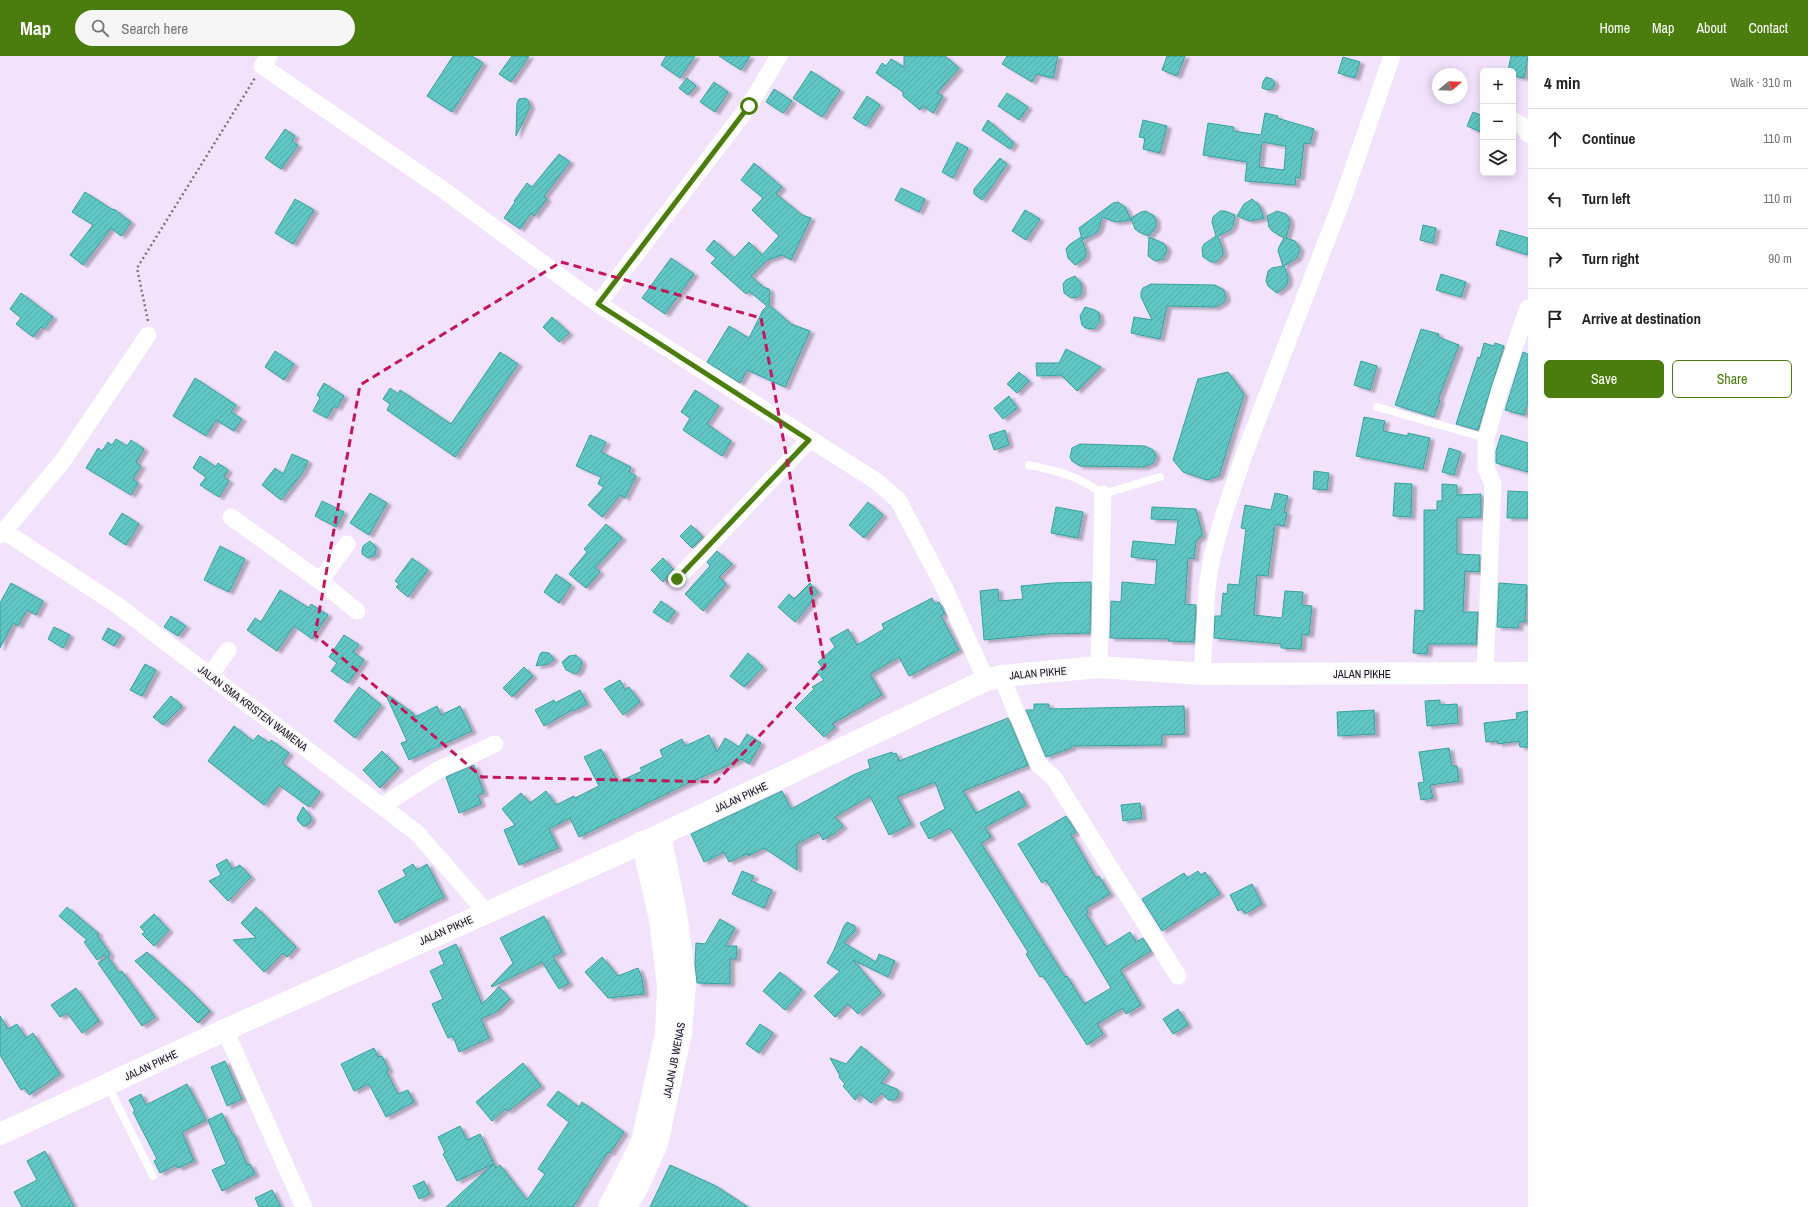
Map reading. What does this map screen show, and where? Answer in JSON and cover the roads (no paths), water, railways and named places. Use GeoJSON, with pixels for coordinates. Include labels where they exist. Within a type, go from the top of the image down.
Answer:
{"type":"FeatureCollection","features":[{"type":"Feature","properties":{"kind":"main road","name":"JALAN PIKHE"},"geometry":{"type":"LineString","coordinates":[[0,1134],[225,1030],[651,839],[993,678],[1099,667],[1202,674],[1528,673]]}},
{"type":"Feature","properties":{"kind":"main road","name":"JALAN JB WENAS"},"geometry":{"type":"LineString","coordinates":[[609,1207],[642,1142],[666,1034],[668,986],[651,839]]}},
{"type":"Feature","properties":{"kind":"main road","name":"JALAN JB WENAS"},"geometry":{"type":"LineString","coordinates":[[626,1207],[639,1184],[657,1144],[681,1033],[685,983],[676,913],[651,839]]}},
{"type":"Feature","properties":{"kind":"street"},"geometry":{"type":"LineString","coordinates":[[598,304],[749,106],[778,56]]}},
{"type":"Feature","properties":{"kind":"street"},"geometry":{"type":"LineString","coordinates":[[1202,674],[1207,588],[1212,557],[1222,520],[1244,455],[1343,198],[1392,56]]}},
{"type":"Feature","properties":{"kind":"street"},"geometry":{"type":"LineString","coordinates":[[266,61],[598,304],[809,440],[876,481],[898,500],[1038,764],[1054,778],[1178,976]]}},
{"type":"Feature","properties":{"kind":"street"},"geometry":{"type":"LineString","coordinates":[[1516,122],[1525,128],[1528,134]]}},
{"type":"Feature","properties":{"kind":"street"},"geometry":{"type":"LineString","coordinates":[[1485,674],[1493,484],[1486,468],[1486,438],[1500,389],[1528,308]]}},
{"type":"Feature","properties":{"kind":"street"},"geometry":{"type":"LineString","coordinates":[[2,533],[62,462],[148,335]]}},
{"type":"Feature","properties":{"kind":"street"},"geometry":{"type":"LineString","coordinates":[[677,579],[809,440]]}},
{"type":"Feature","properties":{"kind":"street"},"geometry":{"type":"LineString","coordinates":[[1099,667],[1103,494]]}},
{"type":"Feature","properties":{"kind":"street"},"geometry":{"type":"LineString","coordinates":[[231,517],[320,581],[357,611]]}},
{"type":"Feature","properties":{"kind":"street","name":"JALAN SMA KRISTEN WAMENA"},"geometry":{"type":"LineString","coordinates":[[2,533],[117,605],[417,833],[486,912]]}},
{"type":"Feature","properties":{"kind":"street"},"geometry":{"type":"LineString","coordinates":[[320,581],[347,544]]}},
{"type":"Feature","properties":{"kind":"street"},"geometry":{"type":"LineString","coordinates":[[210,675],[228,650]]}},
{"type":"Feature","properties":{"kind":"street"},"geometry":{"type":"LineString","coordinates":[[382,806],[438,770],[494,744]]}},
{"type":"Feature","properties":{"kind":"street"},"geometry":{"type":"LineString","coordinates":[[225,1030],[304,1207]]}},
{"type":"Feature","properties":{"kind":"lane"},"geometry":{"type":"LineString","coordinates":[[1377,407],[1486,438]]}},
{"type":"Feature","properties":{"kind":"lane"},"geometry":{"type":"LineString","coordinates":[[1029,465],[1062,472],[1084,481],[1103,494],[1160,477]]}},
{"type":"Feature","properties":{"kind":"lane"},"geometry":{"type":"LineString","coordinates":[[107,1085],[154,1176]]}}]}
